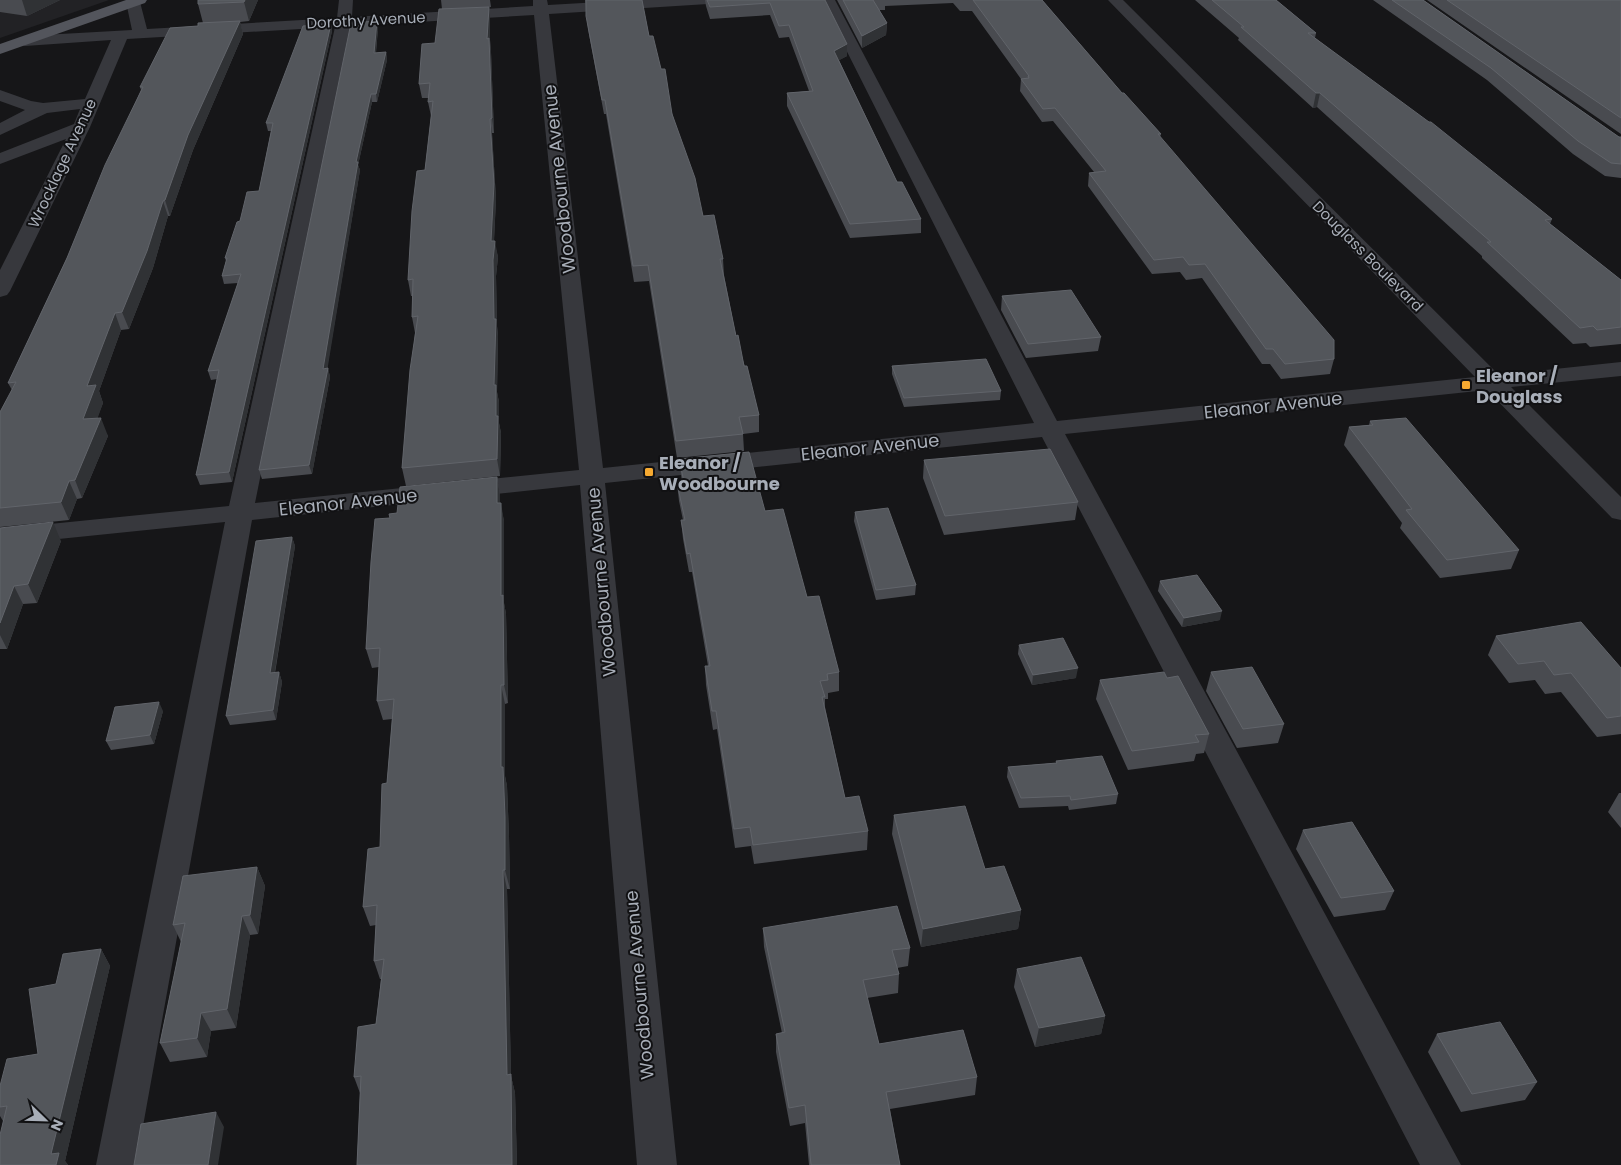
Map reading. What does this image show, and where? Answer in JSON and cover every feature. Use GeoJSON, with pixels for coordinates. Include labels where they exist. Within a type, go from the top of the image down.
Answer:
{"type":"FeatureCollection","features":[{"type":"Feature","properties":{"kind":"main road"},"geometry":{"type":"LineString","coordinates":[[0,49],[137,1]]}},
{"type":"Feature","properties":{"kind":"street","name":"Dorothy Avenue"},"geometry":{"type":"LineString","coordinates":[[25,41],[140,34],[345,11],[708,0]]}},
{"type":"Feature","properties":{"kind":"street"},"geometry":{"type":"LineString","coordinates":[[828,0],[1049,428],[1441,1165]]}},
{"type":"Feature","properties":{"kind":"street","name":"Douglass Boulevard"},"geometry":{"type":"LineString","coordinates":[[1115,0],[1259,148],[1621,512]]}},
{"type":"Feature","properties":{"kind":"street"},"geometry":{"type":"LineString","coordinates":[[137,1],[140,34]]}},
{"type":"Feature","properties":{"kind":"street","name":"Woodbourne Avenue"},"geometry":{"type":"LineString","coordinates":[[540,5],[592,478],[657,1165]]}},
{"type":"Feature","properties":{"kind":"street"},"geometry":{"type":"LineString","coordinates":[[116,1165],[240,513],[345,11]]}},
{"type":"Feature","properties":{"kind":"street","name":"Wrocklage Avenue"},"geometry":{"type":"LineString","coordinates":[[0,291],[81,127],[121,35]]}},
{"type":"Feature","properties":{"kind":"street"},"geometry":{"type":"LineString","coordinates":[[0,95],[28,106],[43,108],[91,103]]}},
{"type":"Feature","properties":{"kind":"street"},"geometry":{"type":"LineString","coordinates":[[0,130],[43,108]]}},
{"type":"Feature","properties":{"kind":"street"},"geometry":{"type":"LineString","coordinates":[[0,159],[81,127]]}},
{"type":"Feature","properties":{"kind":"street","name":"Eleanor Avenue"},"geometry":{"type":"LineString","coordinates":[[0,537],[592,478],[1049,428],[1621,369]]}},
{"type":"Feature","properties":{"kind":"shaded area"},"geometry":{"type":"Polygon","coordinates":[[[0,0],[109,0],[0,38],[0,0]]]}},
{"type":"Feature","properties":{"kind":"building"},"geometry":{"type":"Polygon","coordinates":[[[198,0],[245,0],[244,2],[198,4],[198,0]]]}},
{"type":"Feature","properties":{"kind":"building"},"geometry":{"type":"Polygon","coordinates":[[[586,0],[642,0],[649,36],[653,36],[661,69],[665,69],[672,114],[695,178],[703,216],[714,215],[723,259],[720,259],[736,336],[738,335],[744,366],[747,366],[759,415],[739,417],[743,434],[676,441],[648,265],[633,266],[605,100],[602,100],[586,16],[586,0]]]}},
{"type":"Feature","properties":{"kind":"building"},"geometry":{"type":"Polygon","coordinates":[[[707,0],[825,0],[847,44],[834,51],[897,182],[902,182],[921,219],[850,224],[787,93],[813,91],[789,25],[779,26],[770,3],[710,7],[707,0]]]}},
{"type":"Feature","properties":{"kind":"building"},"geometry":{"type":"Polygon","coordinates":[[[843,0],[873,0],[887,23],[862,36],[843,0]]]}},
{"type":"Feature","properties":{"kind":"building"},"geometry":{"type":"Polygon","coordinates":[[[973,0],[1042,0],[1122,93],[1161,134],[1158,134],[1334,340],[1334,359],[1285,364],[1273,349],[1266,349],[1205,264],[1189,265],[1183,257],[1154,260],[1089,173],[1106,171],[1055,108],[1043,109],[1021,79],[1029,78],[1029,76],[973,0]]]}},
{"type":"Feature","properties":{"kind":"building"},"geometry":{"type":"Polygon","coordinates":[[[1212,0],[1276,0],[1316,33],[1308,33],[1431,122],[1552,219],[1545,220],[1621,280],[1621,327],[1597,330],[1593,326],[1580,328],[1487,242],[1491,242],[1320,93],[1316,93],[1212,0]]]}},
{"type":"Feature","properties":{"kind":"building"},"geometry":{"type":"Polygon","coordinates":[[[1392,0],[1423,0],[1621,137],[1621,164],[1611,163],[1578,141],[1491,68],[1392,0]]]}},
{"type":"Feature","properties":{"kind":"building"},"geometry":{"type":"Polygon","coordinates":[[[1447,0],[1621,0],[1621,118],[1447,0]]]}},
{"type":"Feature","properties":{"kind":"building"},"geometry":{"type":"Polygon","coordinates":[[[489,7],[487,39],[489,38],[492,118],[490,119],[494,184],[491,241],[495,241],[493,260],[494,319],[496,319],[494,385],[496,385],[496,416],[498,416],[497,459],[402,468],[410,370],[418,316],[412,317],[413,279],[408,280],[412,211],[417,171],[425,170],[433,101],[428,102],[430,83],[419,84],[422,44],[435,43],[439,9],[489,7]]]}},
{"type":"Feature","properties":{"kind":"building"},"geometry":{"type":"Polygon","coordinates":[[[240,21],[188,135],[165,200],[163,201],[147,251],[122,312],[115,313],[87,386],[96,385],[83,419],[101,418],[75,480],[69,481],[61,502],[0,508],[0,412],[16,382],[8,383],[67,258],[105,165],[143,87],[140,87],[170,28],[198,26],[198,23],[240,21]]]}},
{"type":"Feature","properties":{"kind":"building"},"geometry":{"type":"Polygon","coordinates":[[[377,21],[374,53],[386,52],[376,94],[371,94],[356,162],[358,162],[323,369],[328,368],[309,465],[259,470],[351,23],[377,21]]]}},
{"type":"Feature","properties":{"kind":"building"},"geometry":{"type":"Polygon","coordinates":[[[331,24],[229,472],[196,475],[219,370],[208,371],[241,274],[222,276],[227,258],[225,258],[237,222],[240,221],[247,192],[259,191],[273,123],[266,123],[303,26],[331,24]]]}},
{"type":"Feature","properties":{"kind":"building"},"geometry":{"type":"Polygon","coordinates":[[[1071,290],[1101,337],[1028,344],[1002,296],[1071,290]]]}},
{"type":"Feature","properties":{"kind":"building"},"geometry":{"type":"Polygon","coordinates":[[[986,359],[1001,391],[904,398],[892,366],[986,359]]]}},
{"type":"Feature","properties":{"kind":"building"},"geometry":{"type":"Polygon","coordinates":[[[1406,418],[1519,550],[1447,560],[1406,510],[1412,509],[1349,427],[1373,425],[1370,421],[1406,418]]]}},
{"type":"Feature","properties":{"kind":"building"},"geometry":{"type":"Polygon","coordinates":[[[1050,449],[1078,502],[945,516],[924,460],[1050,449]]]}},
{"type":"Feature","properties":{"kind":"building"},"geometry":{"type":"Polygon","coordinates":[[[749,452],[765,511],[783,509],[807,597],[819,596],[839,672],[827,674],[828,680],[820,681],[825,697],[822,697],[845,798],[859,796],[868,831],[753,845],[750,827],[734,829],[716,711],[712,711],[705,666],[710,666],[690,553],[687,554],[681,520],[685,520],[677,483],[684,482],[679,459],[749,452]]]}},
{"type":"Feature","properties":{"kind":"building"},"geometry":{"type":"Polygon","coordinates":[[[497,477],[497,503],[501,503],[501,596],[503,595],[504,685],[501,685],[501,767],[503,767],[505,817],[505,870],[503,870],[507,1075],[511,1074],[512,1165],[357,1165],[361,1076],[354,1077],[358,1027],[376,1024],[384,959],[374,961],[377,905],[363,907],[368,849],[380,847],[382,784],[387,783],[394,699],[377,701],[380,648],[366,649],[375,519],[390,518],[389,514],[397,513],[400,487],[497,477]]]}},
{"type":"Feature","properties":{"kind":"building"},"geometry":{"type":"Polygon","coordinates":[[[888,508],[916,585],[876,590],[855,512],[888,508]]]}},
{"type":"Feature","properties":{"kind":"building"},"geometry":{"type":"Polygon","coordinates":[[[53,522],[28,584],[14,586],[0,623],[0,528],[53,522]]]}},
{"type":"Feature","properties":{"kind":"building"},"geometry":{"type":"Polygon","coordinates":[[[292,537],[270,673],[279,672],[273,710],[226,716],[256,541],[292,537]]]}},
{"type":"Feature","properties":{"kind":"building"},"geometry":{"type":"Polygon","coordinates":[[[1197,575],[1222,611],[1184,618],[1160,581],[1197,575]]]}},
{"type":"Feature","properties":{"kind":"building"},"geometry":{"type":"Polygon","coordinates":[[[1581,622],[1621,668],[1621,716],[1607,718],[1571,673],[1554,675],[1544,661],[1518,664],[1496,636],[1581,622]]]}},
{"type":"Feature","properties":{"kind":"building"},"geometry":{"type":"Polygon","coordinates":[[[1063,638],[1078,668],[1033,675],[1019,645],[1063,638]]]}},
{"type":"Feature","properties":{"kind":"building"},"geometry":{"type":"Polygon","coordinates":[[[1252,667],[1284,724],[1243,729],[1211,672],[1252,667]]]}},
{"type":"Feature","properties":{"kind":"building"},"geometry":{"type":"Polygon","coordinates":[[[1164,672],[1167,678],[1178,676],[1209,734],[1195,735],[1199,742],[1132,751],[1100,680],[1164,672]]]}},
{"type":"Feature","properties":{"kind":"building"},"geometry":{"type":"Polygon","coordinates":[[[159,702],[150,735],[106,741],[115,707],[159,702]]]}},
{"type":"Feature","properties":{"kind":"building"},"geometry":{"type":"Polygon","coordinates":[[[1102,756],[1118,794],[1071,800],[1070,796],[1021,798],[1008,767],[1057,763],[1056,761],[1102,756]]]}},
{"type":"Feature","properties":{"kind":"building"},"geometry":{"type":"Polygon","coordinates":[[[965,806],[985,869],[1004,866],[1021,910],[923,929],[894,815],[965,806]]]}},
{"type":"Feature","properties":{"kind":"building"},"geometry":{"type":"Polygon","coordinates":[[[1352,822],[1394,891],[1341,898],[1303,830],[1352,822]]]}},
{"type":"Feature","properties":{"kind":"building"},"geometry":{"type":"Polygon","coordinates":[[[257,867],[250,915],[242,916],[227,1009],[201,1013],[197,1038],[160,1043],[185,923],[173,925],[183,876],[257,867]]]}},
{"type":"Feature","properties":{"kind":"building"},"geometry":{"type":"Polygon","coordinates":[[[897,906],[910,948],[892,950],[899,974],[863,980],[879,1044],[963,1030],[977,1077],[886,1092],[900,1165],[811,1165],[805,1105],[789,1108],[776,1034],[785,1032],[763,928],[897,906]]]}},
{"type":"Feature","properties":{"kind":"building"},"geometry":{"type":"Polygon","coordinates":[[[101,949],[51,1154],[59,1153],[56,1165],[0,1165],[0,1135],[7,1106],[0,1107],[0,1086],[7,1059],[38,1054],[29,989],[56,984],[63,954],[101,949]]]}},
{"type":"Feature","properties":{"kind":"building"},"geometry":{"type":"Polygon","coordinates":[[[1081,957],[1105,1016],[1039,1028],[1017,969],[1081,957]]]}},
{"type":"Feature","properties":{"kind":"building"},"geometry":{"type":"Polygon","coordinates":[[[1500,1022],[1537,1082],[1472,1094],[1437,1034],[1500,1022]]]}},
{"type":"Feature","properties":{"kind":"building"},"geometry":{"type":"Polygon","coordinates":[[[216,1112],[208,1165],[134,1165],[141,1124],[216,1112]]]}},
{"type":"Feature","properties":{"kind":"place","name":"Eleanor / Douglass"},"geometry":{"type":"Point","coordinates":[1466,385]}},
{"type":"Feature","properties":{"kind":"place","name":"Eleanor / Woodbourne"},"geometry":{"type":"Point","coordinates":[649,472]}}]}
